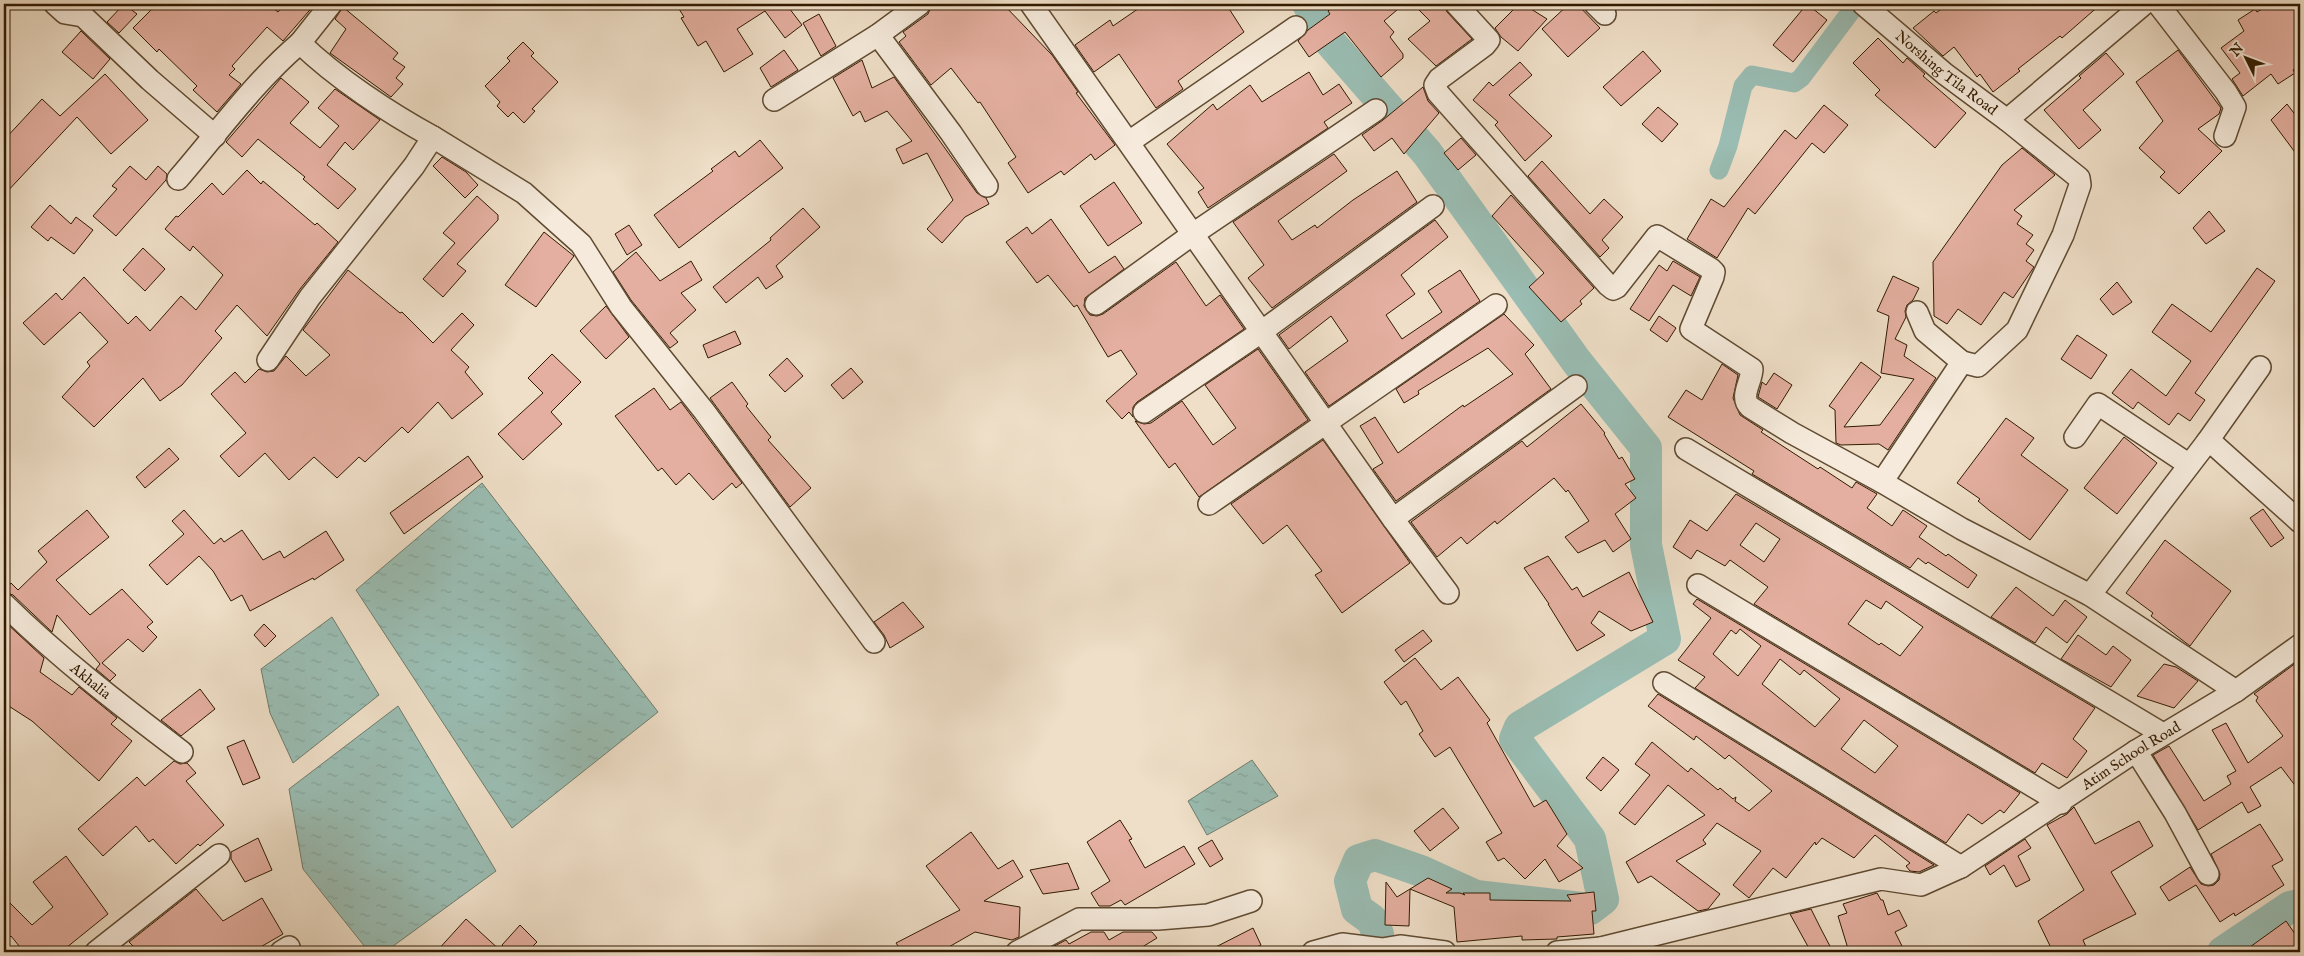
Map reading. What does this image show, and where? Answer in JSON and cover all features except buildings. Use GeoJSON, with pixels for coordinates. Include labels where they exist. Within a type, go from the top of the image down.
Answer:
{"type":"FeatureCollection","features":[{"type":"Feature","properties":{"kind":"street"},"geometry":{"type":"LineString","coordinates":[[55,4],[65,13],[83,16],[150,80],[215,136]]}},
{"type":"Feature","properties":{"kind":"street"},"geometry":{"type":"LineString","coordinates":[[178,179],[279,61],[300,43],[332,4]]}},
{"type":"Feature","properties":{"kind":"street"},"geometry":{"type":"LineString","coordinates":[[774,100],[878,35],[920,4]]}},
{"type":"Feature","properties":{"kind":"street"},"geometry":{"type":"LineString","coordinates":[[1031,4],[1392,519],[1448,593]]}},
{"type":"Feature","properties":{"kind":"street"},"geometry":{"type":"LineString","coordinates":[[1456,4],[1489,40],[1439,79],[1435,85],[1438,93],[1608,285],[1613,289],[1617,287],[1657,236],[1711,269],[1714,272],[1713,277],[1691,329],[1752,369],[1745,397],[1746,403],[1792,433],[1882,482],[1962,529],[2090,594],[2236,691]]}},
{"type":"Feature","properties":{"kind":"street","name":"Norshing Tila Road"},"geometry":{"type":"LineString","coordinates":[[1863,4],[1945,74],[2007,120],[2144,4]]}},
{"type":"Feature","properties":{"kind":"street"},"geometry":{"type":"LineString","coordinates":[[2158,4],[2226,92],[2235,107],[2225,136]]}},
{"type":"Feature","properties":{"kind":"street"},"geometry":{"type":"LineString","coordinates":[[1128,142],[1296,27]]}},
{"type":"Feature","properties":{"kind":"street"},"geometry":{"type":"LineString","coordinates":[[878,35],[951,134],[986,186]]}},
{"type":"Feature","properties":{"kind":"street"},"geometry":{"type":"LineString","coordinates":[[300,43],[343,78],[413,126],[524,192],[580,244],[622,307],[704,411],[874,642]]}},
{"type":"Feature","properties":{"kind":"street"},"geometry":{"type":"LineString","coordinates":[[1096,304],[1193,234],[1376,110]]}},
{"type":"Feature","properties":{"kind":"street"},"geometry":{"type":"LineString","coordinates":[[1917,312],[1925,331],[1962,362],[1978,366],[2017,330],[2063,235],[2080,185],[2079,178],[2007,120]]}},
{"type":"Feature","properties":{"kind":"street"},"geometry":{"type":"LineString","coordinates":[[268,360],[310,297],[414,166],[433,137]]}},
{"type":"Feature","properties":{"kind":"street"},"geometry":{"type":"LineString","coordinates":[[1144,412],[1261,332],[1433,206]]}},
{"type":"Feature","properties":{"kind":"street"},"geometry":{"type":"LineString","coordinates":[[1209,504],[1496,305]]}},
{"type":"Feature","properties":{"kind":"street"},"geometry":{"type":"LineString","coordinates":[[1882,482],[1962,362]]}},
{"type":"Feature","properties":{"kind":"street"},"geometry":{"type":"LineString","coordinates":[[2090,594],[2188,464],[2207,442],[2260,367]]}},
{"type":"Feature","properties":{"kind":"street"},"geometry":{"type":"LineString","coordinates":[[1392,519],[1576,386]]}},
{"type":"Feature","properties":{"kind":"street"},"geometry":{"type":"LineString","coordinates":[[2075,437],[2098,404],[2188,464]]}},
{"type":"Feature","properties":{"kind":"street"},"geometry":{"type":"LineString","coordinates":[[2207,442],[2211,442],[2300,522]]}},
{"type":"Feature","properties":{"kind":"street"},"geometry":{"type":"LineString","coordinates":[[1686,449],[2163,734]]}},
{"type":"Feature","properties":{"kind":"street"},"geometry":{"type":"LineString","coordinates":[[1698,585],[2061,803]]}},
{"type":"Feature","properties":{"kind":"street","name":"Akhalia"},"geometry":{"type":"LineString","coordinates":[[4,604],[48,646],[106,695],[182,752]]}},
{"type":"Feature","properties":{"kind":"street","name":"Atim School Road"},"geometry":{"type":"LineString","coordinates":[[1557,952],[1602,950],[1881,879],[1921,885],[1961,867],[2061,803],[2136,751],[2236,691],[2300,646]]}},
{"type":"Feature","properties":{"kind":"street"},"geometry":{"type":"LineString","coordinates":[[1664,683],[1961,867]]}},
{"type":"Feature","properties":{"kind":"street"},"geometry":{"type":"LineString","coordinates":[[2136,751],[2175,813],[2208,874]]}},
{"type":"Feature","properties":{"kind":"street"},"geometry":{"type":"LineString","coordinates":[[96,952],[219,855]]}},
{"type":"Feature","properties":{"kind":"street"},"geometry":{"type":"LineString","coordinates":[[1017,952],[1079,919],[1158,919],[1208,915],[1251,901]]}},
{"type":"Feature","properties":{"kind":"street"},"geometry":{"type":"LineString","coordinates":[[1313,952],[1342,944],[1382,948],[1400,946],[1445,952]]}},
{"type":"Feature","properties":{"kind":"water"},"geometry":{"type":"Polygon","coordinates":[[[482,483],[658,712],[512,828],[356,590],[482,483]]]}},
{"type":"Feature","properties":{"kind":"water"},"geometry":{"type":"Polygon","coordinates":[[[332,617],[379,695],[293,763],[270,713],[261,669],[332,617]]]}},
{"type":"Feature","properties":{"kind":"water"},"geometry":{"type":"Polygon","coordinates":[[[398,706],[496,871],[385,952],[369,952],[303,869],[289,789],[398,706]]]}},
{"type":"Feature","properties":{"kind":"water"},"geometry":{"type":"Polygon","coordinates":[[[1252,760],[1278,796],[1207,835],[1188,801],[1252,760]]]}},
{"type":"Feature","properties":{"kind":"waterway"},"geometry":{"type":"LineString","coordinates":[[1308,4],[1330,42],[1427,153],[1577,362],[1646,448],[1646,545],[1665,639],[1520,727],[1515,739],[1590,839],[1603,899],[1590,909],[1476,896],[1421,871],[1375,855],[1359,860],[1350,881],[1357,909],[1372,920],[1378,934],[1379,952]]}},
{"type":"Feature","properties":{"kind":"waterway"},"geometry":{"type":"LineString","coordinates":[[1719,170],[1728,146],[1743,86],[1752,75],[1794,83],[1801,78],[1855,6],[1854,4]]}},
{"type":"Feature","properties":{"kind":"waterway"},"geometry":{"type":"LineString","coordinates":[[2223,952],[2290,907],[2300,905]]}}]}
